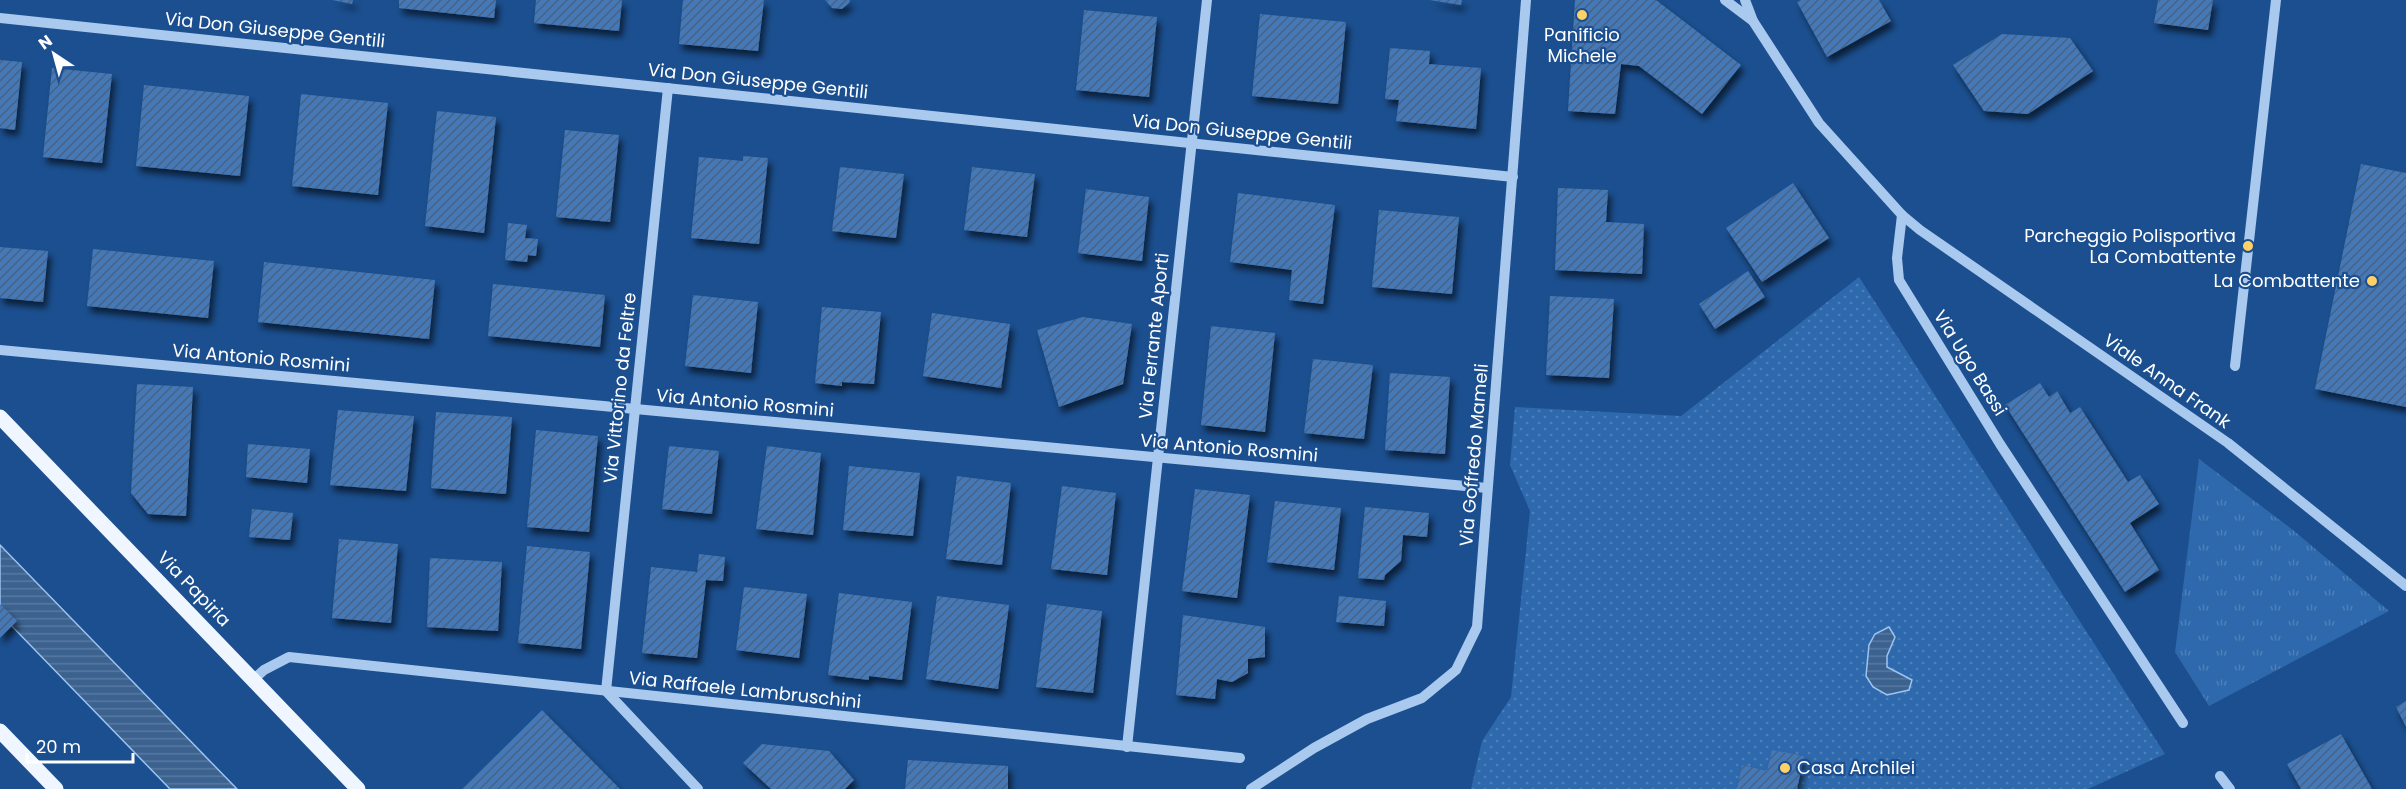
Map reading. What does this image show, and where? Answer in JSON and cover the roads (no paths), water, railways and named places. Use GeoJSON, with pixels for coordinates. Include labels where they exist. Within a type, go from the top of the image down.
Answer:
{"type":"FeatureCollection","features":[{"type":"Feature","properties":{"kind":"main road","name":"Via Papiria"},"geometry":{"type":"LineString","coordinates":[[0,417],[358,789]]}},
{"type":"Feature","properties":{"kind":"main road"},"geometry":{"type":"LineString","coordinates":[[0,731],[56,789]]}},
{"type":"Feature","properties":{"kind":"street","name":"Via Ferrante Aporti"},"geometry":{"type":"LineString","coordinates":[[1126,747],[1207,0]]}},
{"type":"Feature","properties":{"kind":"street","name":"Via Goffredo Mameli"},"geometry":{"type":"LineString","coordinates":[[1251,789],[1314,748],[1367,719],[1422,698],[1456,670],[1477,627],[1526,0]]}},
{"type":"Feature","properties":{"kind":"street"},"geometry":{"type":"LineString","coordinates":[[1725,0],[1753,21]]}},
{"type":"Feature","properties":{"kind":"street"},"geometry":{"type":"LineString","coordinates":[[1745,0],[1753,21],[1819,123],[1902,215]]}},
{"type":"Feature","properties":{"kind":"street"},"geometry":{"type":"LineString","coordinates":[[2235,366],[2276,0]]}},
{"type":"Feature","properties":{"kind":"street","name":"Via Don Giuseppe Gentili"},"geometry":{"type":"LineString","coordinates":[[0,18],[1513,177]]}},
{"type":"Feature","properties":{"kind":"street","name":"Via Vittorino da Feltre"},"geometry":{"type":"LineString","coordinates":[[606,691],[668,88]]}},
{"type":"Feature","properties":{"kind":"street","name":"Viale Anna Frank"},"geometry":{"type":"LineString","coordinates":[[1902,215],[1930,237],[2228,443],[2406,586]]}},
{"type":"Feature","properties":{"kind":"street","name":"Via Ugo Bassi"},"geometry":{"type":"LineString","coordinates":[[1902,215],[1897,258],[1899,280],[2000,444],[2183,723]]}},
{"type":"Feature","properties":{"kind":"street","name":"Via Antonio Rosmini"},"geometry":{"type":"LineString","coordinates":[[0,350],[1487,488]]}},
{"type":"Feature","properties":{"kind":"street","name":"Via Raffaele Lambruschini"},"geometry":{"type":"LineString","coordinates":[[254,679],[264,670],[290,657],[1240,758]]}},
{"type":"Feature","properties":{"kind":"street"},"geometry":{"type":"LineString","coordinates":[[606,691],[698,789]]}},
{"type":"Feature","properties":{"kind":"street"},"geometry":{"type":"LineString","coordinates":[[2220,776],[2230,789]]}},
{"type":"Feature","properties":{"kind":"place","name":"Panificio Michele"},"geometry":{"type":"Point","coordinates":[1582,15]}},
{"type":"Feature","properties":{"kind":"place","name":"Parcheggio Polisportiva La Combattente"},"geometry":{"type":"Point","coordinates":[2248,246]}},
{"type":"Feature","properties":{"kind":"place","name":"La Combattente"},"geometry":{"type":"Point","coordinates":[2372,281]}},
{"type":"Feature","properties":{"kind":"place","name":"Casa Archilei"},"geometry":{"type":"Point","coordinates":[1785,768]}}]}
